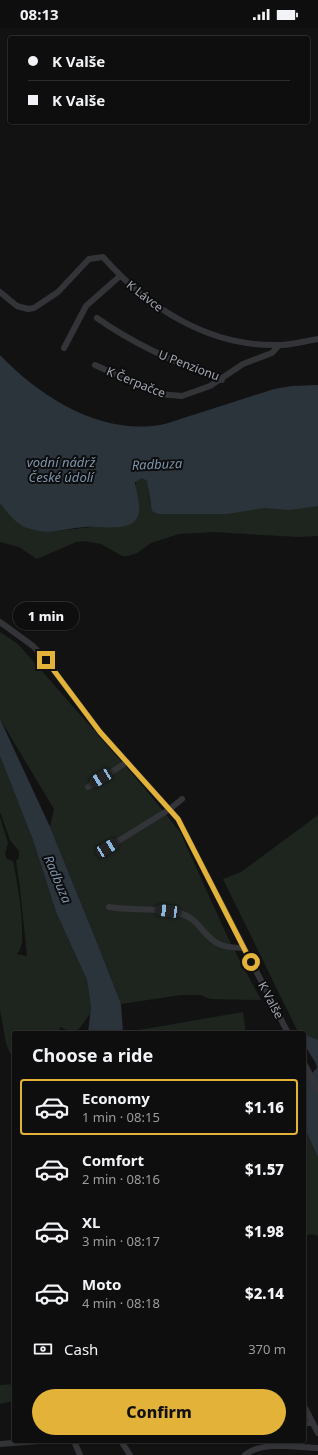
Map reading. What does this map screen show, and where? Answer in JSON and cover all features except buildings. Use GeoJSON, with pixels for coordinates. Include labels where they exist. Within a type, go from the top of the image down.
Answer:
{"type":"FeatureCollection","features":[{"type":"Feature","properties":{"kind":"street","name":"K Lávce"},"geometry":{"type":"LineString","coordinates":[[0,292],[17,306],[28,309],[34,308],[58,292],[89,259],[93,257],[103,257],[120,276],[161,309],[186,324],[212,335],[234,340],[279,345],[318,339]]}},
{"type":"Feature","properties":{"kind":"street"},"geometry":{"type":"LineString","coordinates":[[64,348],[86,306],[120,276]]}},
{"type":"Feature","properties":{"kind":"street","name":"U Penzionu"},"geometry":{"type":"LineString","coordinates":[[97,318],[153,351],[222,380],[243,364],[272,353],[279,345]]}},
{"type":"Feature","properties":{"kind":"street","name":"K Čerpačce"},"geometry":{"type":"LineString","coordinates":[[95,366],[145,389],[164,395],[190,395],[222,380]]}},
{"type":"Feature","properties":{"kind":"street","name":"K Valše"},"geometry":{"type":"LineString","coordinates":[[0,622],[28,642],[41,655],[100,732],[178,819],[287,1031]]}},
{"type":"Feature","properties":{"kind":"street"},"geometry":{"type":"LineString","coordinates":[[88,786],[127,762]]}},
{"type":"Feature","properties":{"kind":"street"},"geometry":{"type":"LineString","coordinates":[[107,848],[170,809],[182,799]]}},
{"type":"Feature","properties":{"kind":"street"},"geometry":{"type":"LineString","coordinates":[[109,907],[122,909],[160,910],[180,913],[191,918],[200,926],[209,938],[218,944],[244,948]]}},
{"type":"Feature","properties":{"kind":"street"},"geometry":{"type":"LineString","coordinates":[[306,1067],[318,1090]]}},
{"type":"Feature","properties":{"kind":"street"},"geometry":{"type":"LineString","coordinates":[[306,1410],[318,1433]]}},
{"type":"Feature","properties":{"kind":"street"},"geometry":{"type":"LineString","coordinates":[[306,1423],[313,1423]]}},
{"type":"Feature","properties":{"kind":"street"},"geometry":{"type":"LineString","coordinates":[[0,1444],[13,1443]]}},
{"type":"Feature","properties":{"kind":"street"},"geometry":{"type":"LineString","coordinates":[[75,1443],[80,1455]]}},
{"type":"Feature","properties":{"kind":"street"},"geometry":{"type":"LineString","coordinates":[[122,1443],[130,1455]]}},
{"type":"Feature","properties":{"kind":"street"},"geometry":{"type":"LineString","coordinates":[[245,1455],[250,1451],[266,1444],[318,1448]]}},
{"type":"Feature","properties":{"kind":"shaded area"},"geometry":{"type":"Polygon","coordinates":[[[318,444],[318,536],[297,537],[214,532],[179,534],[151,543],[137,553],[128,556],[122,556],[101,544],[85,541],[76,542],[37,559],[19,547],[0,542],[0,504],[20,525],[33,529],[48,532],[92,527],[136,485],[136,481],[142,478],[147,481],[152,509],[158,514],[228,514],[249,510],[318,444]]]}},
{"type":"Feature","properties":{"kind":"shaded area"},"geometry":{"type":"Polygon","coordinates":[[[0,632],[18,644],[142,785],[180,832],[229,940],[261,1000],[210,999],[200,995],[181,995],[121,1004],[50,827],[54,809],[0,719],[0,632]]]}},
{"type":"Feature","properties":{"kind":"shaded area"},"geometry":{"type":"Polygon","coordinates":[[[0,756],[33,840],[56,912],[87,980],[91,1007],[90,1014],[79,1029],[74,1031],[69,1031],[60,1027],[59,1031],[12,1031],[12,1056],[6,1043],[0,1010],[0,817],[8,843],[5,854],[7,859],[13,861],[20,900],[22,942],[21,948],[17,954],[27,956],[16,861],[19,858],[19,851],[10,840],[0,812],[0,756]]]}},
{"type":"Feature","properties":{"kind":"shaded area"},"geometry":{"type":"Polygon","coordinates":[[[318,815],[318,1040],[306,1040],[306,1031],[298,1031],[223,879],[241,872],[318,815]]]}},
{"type":"Feature","properties":{"kind":"shaded area"},"geometry":{"type":"Polygon","coordinates":[[[243,1012],[246,1031],[139,1031],[243,1012]]]}},
{"type":"Feature","properties":{"kind":"shaded area"},"geometry":{"type":"Polygon","coordinates":[[[306,1131],[318,1157],[318,1236],[312,1234],[306,1236],[306,1131]]]}},
{"type":"Feature","properties":{"kind":"shaded area"},"geometry":{"type":"Polygon","coordinates":[[[12,1384],[12,1401],[0,1404],[0,1385],[12,1384]]]}},
{"type":"Feature","properties":{"kind":"water","name":"vodní nádrž České údolí"},"geometry":{"type":"Polygon","coordinates":[[[0,355],[34,386],[54,399],[96,419],[119,425],[142,427],[165,424],[274,389],[292,386],[318,385],[318,506],[290,510],[264,508],[228,514],[158,514],[152,511],[147,481],[142,478],[135,482],[139,502],[139,512],[138,517],[131,524],[118,527],[85,527],[48,532],[24,527],[14,520],[0,504],[0,355]]]}},
{"type":"Feature","properties":{"kind":"water","name":"Radbuza"},"geometry":{"type":"Polygon","coordinates":[[[0,719],[50,827],[98,945],[121,1004],[123,1031],[88,1031],[91,1007],[87,980],[56,912],[33,840],[0,756],[0,719]]]}},
{"type":"Feature","properties":{"kind":"water"},"geometry":{"type":"Polygon","coordinates":[[[306,1037],[318,1040],[318,1157],[306,1131],[306,1074],[312,1073],[317,1068],[306,1046],[306,1037]]]}},
{"type":"Feature","properties":{"kind":"route"},"geometry":{"type":"LineString","coordinates":[[46,660],[100,732],[178,819],[251,962]]}}]}
